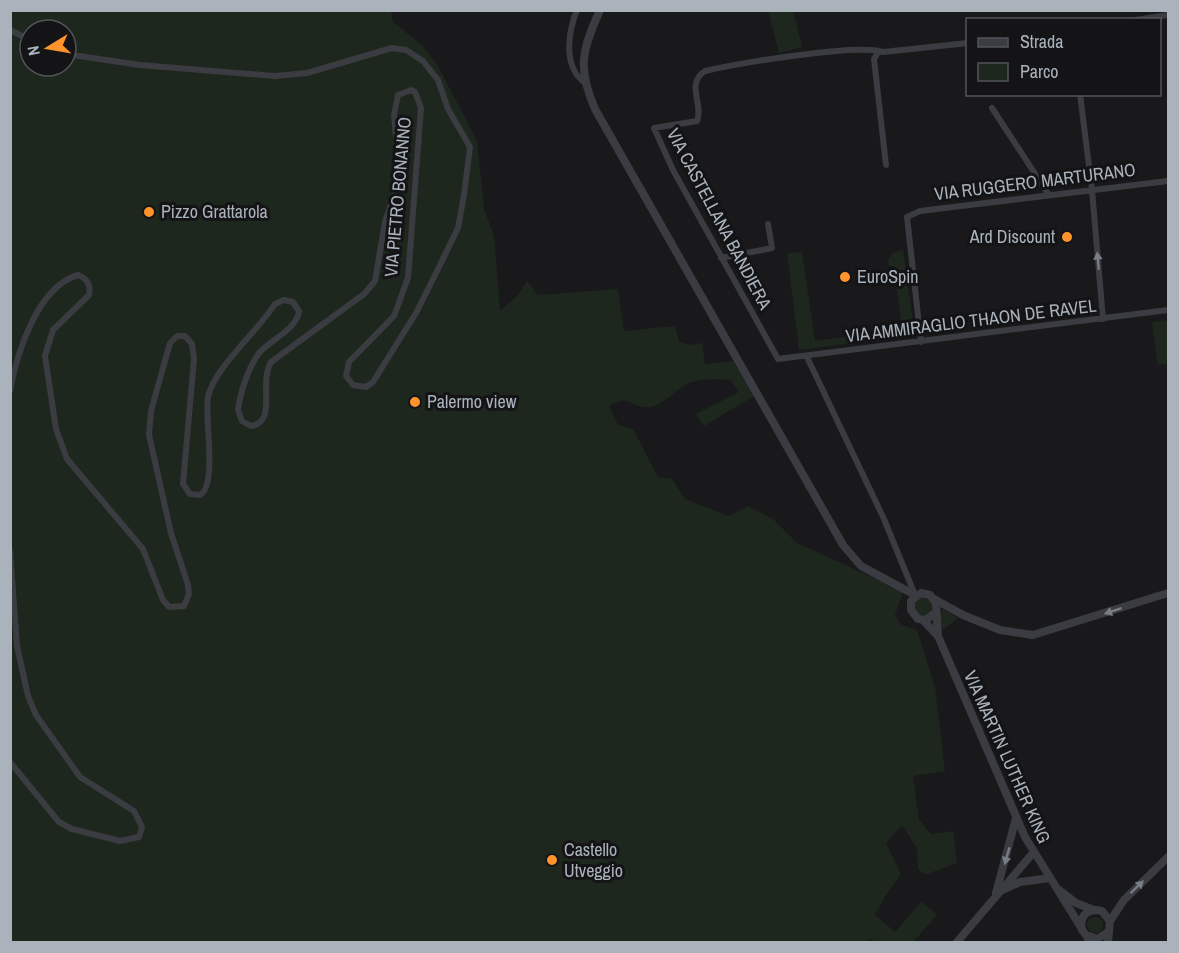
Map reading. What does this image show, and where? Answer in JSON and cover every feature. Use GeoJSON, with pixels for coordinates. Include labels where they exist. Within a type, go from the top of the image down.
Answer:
{"type":"FeatureCollection","features":[{"type":"Feature","properties":{"kind":"street"},"geometry":{"type":"LineString","coordinates":[[577,10],[571,27],[571,58],[573,71],[584,81]]}},
{"type":"Feature","properties":{"kind":"street"},"geometry":{"type":"LineString","coordinates":[[600,10],[584,52],[584,81],[595,109],[843,545],[861,566],[915,595],[926,593]]}},
{"type":"Feature","properties":{"kind":"street"},"geometry":{"type":"LineString","coordinates":[[1148,18],[1168,15]]}},
{"type":"Feature","properties":{"kind":"street","name":"VIA CASTELLANA BANDIERA"},"geometry":{"type":"LineString","coordinates":[[778,359],[673,170],[654,128],[697,121],[700,114],[695,82],[697,76],[705,71],[843,51],[879,51],[966,43]]}},
{"type":"Feature","properties":{"kind":"street","name":"VIA PIETRO BONANNO"},"geometry":{"type":"LineString","coordinates":[[10,391],[22,345],[36,314],[64,280],[78,275],[85,278],[89,283],[89,295],[53,330],[45,356],[56,429],[66,459],[143,549],[163,600],[169,607],[184,606],[189,594],[188,585],[171,533],[149,435],[151,411],[170,343],[177,336],[185,336],[192,344],[195,359],[183,484],[189,494],[201,495],[209,483],[207,410],[211,389],[275,304],[284,300],[293,302],[299,311],[299,316],[291,327],[264,348],[254,362],[237,410],[242,422],[251,426],[262,422],[266,417],[264,379],[271,362],[364,294],[375,281],[385,222],[398,178],[394,115],[398,95],[411,90],[416,92],[421,108],[408,278],[394,316],[349,362],[346,376],[353,385],[366,387],[373,382],[416,313],[458,228],[470,154],[467,140],[451,117],[438,80],[423,61],[406,50],[380,50],[307,73],[275,76],[140,64],[78,56]]}},
{"type":"Feature","properties":{"kind":"street"},"geometry":{"type":"LineString","coordinates":[[879,51],[874,59],[886,165]]}},
{"type":"Feature","properties":{"kind":"street"},"geometry":{"type":"LineString","coordinates":[[1080,96],[1092,190],[1103,319]]}},
{"type":"Feature","properties":{"kind":"street"},"geometry":{"type":"LineString","coordinates":[[992,108],[1049,195]]}},
{"type":"Feature","properties":{"kind":"street","name":"VIA RUGGERO MARTURANO"},"geometry":{"type":"LineString","coordinates":[[921,342],[907,217],[920,211],[1168,181]]}},
{"type":"Feature","properties":{"kind":"street"},"geometry":{"type":"LineString","coordinates":[[721,258],[772,248],[768,224]]}},
{"type":"Feature","properties":{"kind":"street","name":"VIA AMMIRAGLIO THAON DE RAVEL"},"geometry":{"type":"LineString","coordinates":[[778,359],[1168,310]]}},
{"type":"Feature","properties":{"kind":"street"},"geometry":{"type":"LineString","coordinates":[[807,357],[901,557],[915,595]]}},
{"type":"Feature","properties":{"kind":"street"},"geometry":{"type":"LineString","coordinates":[[10,550],[13,615],[27,696],[36,715],[80,777],[116,802],[134,811],[142,827],[139,837],[120,841],[72,829],[59,822],[10,762]]}},
{"type":"Feature","properties":{"kind":"street"},"geometry":{"type":"LineString","coordinates":[[900,585],[907,581],[901,557]]}},
{"type":"Feature","properties":{"kind":"street"},"geometry":{"type":"LineString","coordinates":[[910,578],[933,598],[963,615],[1000,630],[1033,635],[1168,593]]}},
{"type":"Feature","properties":{"kind":"street"},"geometry":{"type":"LineString","coordinates":[[915,595],[911,601],[910,610],[915,617],[923,620],[935,613],[933,598]]}},
{"type":"Feature","properties":{"kind":"street","name":"VIA MARTIN LUTHER KING"},"geometry":{"type":"LineString","coordinates":[[935,613],[938,636],[1016,818],[1033,853],[1086,936]]}},
{"type":"Feature","properties":{"kind":"street","name":"VIA MARTIN LUTHER KING"},"geometry":{"type":"LineString","coordinates":[[923,620],[938,636]]}},
{"type":"Feature","properties":{"kind":"street"},"geometry":{"type":"LineString","coordinates":[[996,894],[1016,818]]}},
{"type":"Feature","properties":{"kind":"street"},"geometry":{"type":"LineString","coordinates":[[957,942],[1033,853]]}},
{"type":"Feature","properties":{"kind":"street"},"geometry":{"type":"LineString","coordinates":[[1108,942],[1107,932],[1110,921],[1120,904],[1168,857]]}},
{"type":"Feature","properties":{"kind":"street"},"geometry":{"type":"LineString","coordinates":[[996,894],[1008,886],[1050,878]]}},
{"type":"Feature","properties":{"kind":"street"},"geometry":{"type":"LineString","coordinates":[[1056,887],[1076,903],[1105,914],[1110,921]]}},
{"type":"Feature","properties":{"kind":"street"},"geometry":{"type":"LineString","coordinates":[[1094,910],[1083,917],[1086,936],[1097,939],[1107,932]]}},
{"type":"Feature","properties":{"kind":"green space"},"geometry":{"type":"Polygon","coordinates":[[[779,10],[793,11],[802,47],[779,53],[769,13],[779,10]]]}},
{"type":"Feature","properties":{"kind":"green space"},"geometry":{"type":"Polygon","coordinates":[[[10,11],[391,11],[393,22],[423,46],[438,66],[477,141],[484,209],[494,236],[500,311],[518,295],[527,281],[538,295],[618,289],[624,331],[675,326],[679,342],[689,345],[702,343],[705,364],[733,361],[754,396],[704,426],[696,414],[739,392],[731,380],[694,381],[654,406],[642,407],[620,401],[609,406],[618,425],[633,429],[658,477],[672,479],[685,499],[728,516],[748,506],[773,519],[797,543],[903,591],[895,615],[901,625],[917,630],[935,687],[945,771],[913,776],[919,820],[931,834],[953,831],[957,863],[927,874],[922,873],[918,869],[917,848],[902,825],[886,843],[901,874],[875,915],[895,932],[921,902],[937,915],[913,942],[875,942],[870,939],[866,942],[11,942],[10,11]]]}},
{"type":"Feature","properties":{"kind":"green space"},"geometry":{"type":"Polygon","coordinates":[[[903,250],[915,336],[901,338],[897,330],[902,329],[894,266],[889,266],[888,260],[892,253],[903,250]]]}},
{"type":"Feature","properties":{"kind":"green space"},"geometry":{"type":"Polygon","coordinates":[[[802,252],[815,341],[886,331],[887,338],[799,350],[787,253],[802,252]]]}},
{"type":"Feature","properties":{"kind":"green space"},"geometry":{"type":"Polygon","coordinates":[[[1168,320],[1168,364],[1158,365],[1152,322],[1168,320]]]}},
{"type":"Feature","properties":{"kind":"green space"},"geometry":{"type":"Polygon","coordinates":[[[923,598],[929,601],[932,607],[929,613],[923,616],[917,613],[914,607],[917,601],[923,598]]]}},
{"type":"Feature","properties":{"kind":"green space"},"geometry":{"type":"Polygon","coordinates":[[[943,609],[958,618],[943,630],[939,618],[943,609]]]}},
{"type":"Feature","properties":{"kind":"green space"},"geometry":{"type":"Polygon","coordinates":[[[1095,917],[1101,919],[1103,925],[1101,931],[1095,933],[1089,931],[1087,925],[1089,919],[1095,917]]]}},
{"type":"Feature","properties":{"kind":"place","name":"Pizzo Grattarola"},"geometry":{"type":"Point","coordinates":[149,212]}},
{"type":"Feature","properties":{"kind":"place","name":"Ard Discount"},"geometry":{"type":"Point","coordinates":[1067,237]}},
{"type":"Feature","properties":{"kind":"place","name":"EuroSpin"},"geometry":{"type":"Point","coordinates":[845,277]}},
{"type":"Feature","properties":{"kind":"place","name":"Palermo view"},"geometry":{"type":"Point","coordinates":[415,402]}},
{"type":"Feature","properties":{"kind":"place","name":"Castello Utveggio"},"geometry":{"type":"Point","coordinates":[552,860]}}]}
